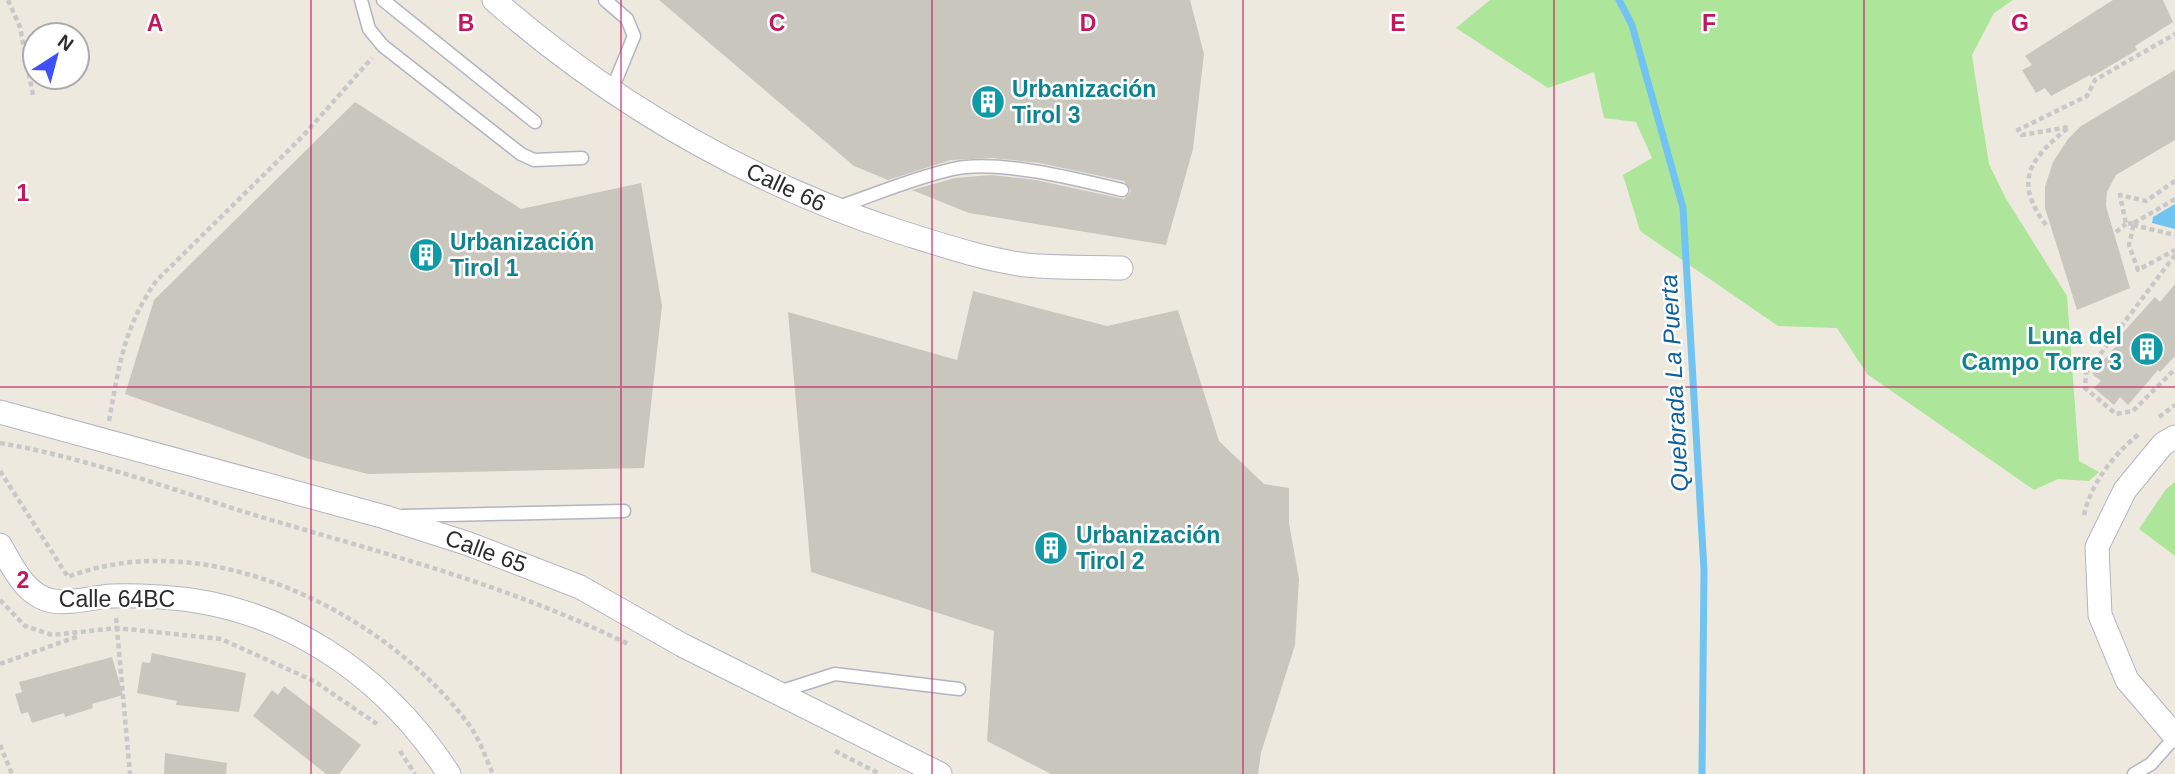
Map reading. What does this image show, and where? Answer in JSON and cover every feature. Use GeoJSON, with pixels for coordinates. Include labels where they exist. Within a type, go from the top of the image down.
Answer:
{"type":"FeatureCollection","features":[{"type":"Feature","properties":{"kind":"street","name":"Calle 66"},"geometry":{"type":"LineString","coordinates":[[494,0],[546,46],[611,93],[680,135],[832,209],[947,247],[1025,265],[1121,268]]}},
{"type":"Feature","properties":{"kind":"street","name":"Calle 65"},"geometry":{"type":"LineString","coordinates":[[0,412],[385,517],[469,544],[580,587],[775,693],[940,774]]}},
{"type":"Feature","properties":{"kind":"street"},"geometry":{"type":"LineString","coordinates":[[2175,437],[2163,444],[2125,490],[2097,547],[2100,615],[2127,680],[2175,737]]}},
{"type":"Feature","properties":{"kind":"street","name":"Calle 64BC"},"geometry":{"type":"LineString","coordinates":[[0,545],[29,590],[52,601],[114,596],[209,602],[260,616],[293,630],[360,672],[392,701],[427,740],[449,774]]}},
{"type":"Feature","properties":{"kind":"lane"},"geometry":{"type":"LineString","coordinates":[[361,0],[369,29],[383,46],[520,154],[534,160],[582,158]]}},
{"type":"Feature","properties":{"kind":"lane"},"geometry":{"type":"LineString","coordinates":[[383,0],[535,122]]}},
{"type":"Feature","properties":{"kind":"lane"},"geometry":{"type":"LineString","coordinates":[[605,0],[627,19],[634,36],[611,93]]}},
{"type":"Feature","properties":{"kind":"lane"},"geometry":{"type":"LineString","coordinates":[[832,209],[954,169],[991,167],[1076,179],[1122,190]]}},
{"type":"Feature","properties":{"kind":"lane"},"geometry":{"type":"LineString","coordinates":[[385,517],[624,511]]}},
{"type":"Feature","properties":{"kind":"lane"},"geometry":{"type":"LineString","coordinates":[[775,693],[835,674],[959,689]]}},
{"type":"Feature","properties":{"kind":"lane"},"geometry":{"type":"LineString","coordinates":[[2134,774],[2151,764],[2175,737]]}},
{"type":"Feature","properties":{"kind":"path"},"geometry":{"type":"LineString","coordinates":[[8,0],[20,27],[33,95]]}},
{"type":"Feature","properties":{"kind":"path"},"geometry":{"type":"LineString","coordinates":[[2046,225],[2034,210],[2026,189],[2032,163],[2046,145],[2069,127],[2022,135],[2018,131],[2087,96],[2095,80],[2175,34]]}},
{"type":"Feature","properties":{"kind":"path"},"geometry":{"type":"LineString","coordinates":[[105,442],[124,340],[138,306],[157,280],[302,137],[383,46]]}},
{"type":"Feature","properties":{"kind":"path"},"geometry":{"type":"LineString","coordinates":[[2126,224],[2120,195],[2146,201],[2175,180]]}},
{"type":"Feature","properties":{"kind":"path"},"geometry":{"type":"LineString","coordinates":[[2175,199],[2133,224],[2129,244],[2138,270],[2175,252]]}},
{"type":"Feature","properties":{"kind":"path"},"geometry":{"type":"LineString","coordinates":[[2116,232],[2126,224],[2133,224],[2175,235]]}},
{"type":"Feature","properties":{"kind":"path"},"geometry":{"type":"LineString","coordinates":[[2175,252],[2087,373],[2085,388],[2116,414],[2133,411],[2175,369]]}},
{"type":"Feature","properties":{"kind":"path"},"geometry":{"type":"LineString","coordinates":[[0,443],[116,473],[473,579],[536,601],[637,649]]}},
{"type":"Feature","properties":{"kind":"path"},"geometry":{"type":"LineString","coordinates":[[114,596],[130,774]]}},
{"type":"Feature","properties":{"kind":"path"},"geometry":{"type":"LineString","coordinates":[[0,664],[70,638],[117,628],[221,639],[314,681],[387,732]]}},
{"type":"Feature","properties":{"kind":"path"},"geometry":{"type":"LineString","coordinates":[[394,742],[415,774]]}},
{"type":"Feature","properties":{"kind":"path"},"geometry":{"type":"LineString","coordinates":[[823,744],[880,774]]}},
{"type":"Feature","properties":{"kind":"path"},"geometry":{"type":"LineString","coordinates":[[0,745],[12,774]]}},
{"type":"Feature","properties":{"kind":"green space"},"geometry":{"type":"Polygon","coordinates":[[[1490,0],[2013,0],[1994,13],[1972,55],[1989,164],[2005,197],[2067,296],[2079,461],[2099,472],[2089,481],[2058,479],[2034,490],[1867,374],[1837,328],[1778,326],[1640,231],[1623,175],[1652,158],[1636,122],[1604,118],[1594,72],[1548,88],[1456,28],[1490,0]]]}},
{"type":"Feature","properties":{"kind":"green space"},"geometry":{"type":"Polygon","coordinates":[[[2175,482],[2175,556],[2139,529],[2166,489],[2175,482]]]}},
{"type":"Feature","properties":{"kind":"water"},"geometry":{"type":"Polygon","coordinates":[[[2175,204],[2175,229],[2152,223],[2153,217],[2175,204]]]}},
{"type":"Feature","properties":{"kind":"building","name":"Urbanización Tirol 3"},"geometry":{"type":"Polygon","coordinates":[[[659,0],[1190,0],[1204,54],[1193,149],[1166,245],[969,213],[912,190],[955,178],[991,175],[1036,180],[1124,199],[1131,191],[1124,181],[1039,163],[992,158],[951,160],[888,180],[854,166],[659,0]]]}},
{"type":"Feature","properties":{"kind":"building"},"geometry":{"type":"Polygon","coordinates":[[[2113,0],[2163,0],[2173,22],[2135,46],[2137,50],[2091,77],[2090,75],[2051,96],[2045,88],[2036,93],[2022,70],[2032,65],[2025,56],[2113,0]]]}},
{"type":"Feature","properties":{"kind":"building"},"geometry":{"type":"Polygon","coordinates":[[[2175,70],[2175,140],[2116,175],[2107,192],[2106,206],[2130,288],[2077,310],[2045,208],[2045,187],[2053,162],[2068,139],[2081,126],[2175,70]]]}},
{"type":"Feature","properties":{"kind":"building","name":"Urbanización Tirol 1"},"geometry":{"type":"Polygon","coordinates":[[[355,102],[521,209],[641,183],[662,306],[644,468],[368,474],[309,459],[125,394],[154,300],[355,102]]]}},
{"type":"Feature","properties":{"kind":"building","name":"Luna del Campo Torre 3"},"geometry":{"type":"Polygon","coordinates":[[[2175,284],[2175,356],[2160,372],[2158,370],[2128,405],[2120,397],[2114,405],[2094,388],[2101,381],[2092,374],[2122,339],[2119,337],[2155,297],[2160,302],[2175,284]]]}},
{"type":"Feature","properties":{"kind":"building","name":"Urbanización Tirol 2"},"geometry":{"type":"Polygon","coordinates":[[[973,291],[1107,326],[1178,310],[1219,441],[1264,484],[1289,488],[1289,523],[1299,579],[1295,645],[1261,753],[1258,774],[1051,774],[987,741],[994,631],[811,572],[788,312],[957,360],[973,291]]]}},
{"type":"Feature","properties":{"kind":"building"},"geometry":{"type":"Polygon","coordinates":[[[152,653],[246,673],[239,712],[176,705],[177,701],[137,693],[142,662],[150,663],[152,653]]]}},
{"type":"Feature","properties":{"kind":"building"},"geometry":{"type":"Polygon","coordinates":[[[112,657],[123,695],[92,704],[93,708],[65,717],[64,713],[32,723],[28,712],[21,714],[15,694],[22,692],[19,682],[112,657]]]}},
{"type":"Feature","properties":{"kind":"building"},"geometry":{"type":"Polygon","coordinates":[[[284,686],[361,745],[339,774],[326,774],[253,716],[272,690],[278,695],[284,686]]]}},
{"type":"Feature","properties":{"kind":"building"},"geometry":{"type":"Polygon","coordinates":[[[165,753],[227,763],[226,774],[164,774],[165,753]]]}},
{"type":"Feature","properties":{"kind":"waterway","name":"Quebrada La Puerta"},"geometry":{"type":"LineString","coordinates":[[1619,0],[1632,25],[1683,208],[1704,570],[1702,774]]}},
{"type":"Feature","properties":{"kind":"place","name":"Urbanización Tirol 3"},"geometry":{"type":"Point","coordinates":[988,102]}},
{"type":"Feature","properties":{"kind":"place","name":"Urbanización Tirol 1"},"geometry":{"type":"Point","coordinates":[426,255]}},
{"type":"Feature","properties":{"kind":"place","name":"Luna del Campo Torre 3"},"geometry":{"type":"Point","coordinates":[2147,349]}},
{"type":"Feature","properties":{"kind":"place","name":"Urbanización Tirol 2"},"geometry":{"type":"Point","coordinates":[1051,548]}}]}
